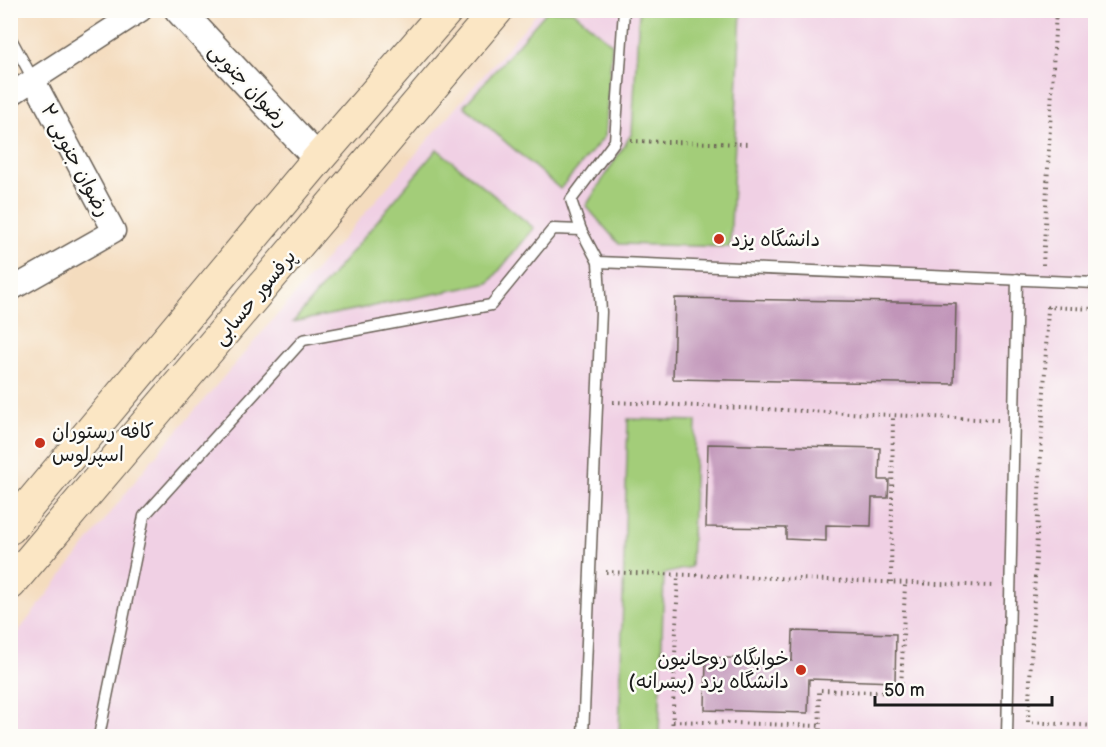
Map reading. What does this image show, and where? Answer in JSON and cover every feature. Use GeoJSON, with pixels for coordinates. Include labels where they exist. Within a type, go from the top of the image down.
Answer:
{"type":"FeatureCollection","features":[{"type":"Feature","properties":{"kind":"main road","name":"پرفسور حسابی"},"geometry":{"type":"LineString","coordinates":[[10,528],[318,159],[447,10]]}},
{"type":"Feature","properties":{"kind":"main road","name":"پرفسور حسابی"},"geometry":{"type":"LineString","coordinates":[[10,584],[497,10]]}},
{"type":"Feature","properties":{"kind":"street","name":"رضوان جنوبی ۲"},"geometry":{"type":"LineString","coordinates":[[10,94],[34,81],[141,10]]}},
{"type":"Feature","properties":{"kind":"street","name":"رضوان جنوبی"},"geometry":{"type":"LineString","coordinates":[[179,10],[318,159]]}},
{"type":"Feature","properties":{"kind":"street","name":"رضوان جنوبی ۲"},"geometry":{"type":"LineString","coordinates":[[10,290],[114,231],[34,81]]}},
{"type":"Feature","properties":{"kind":"lane"},"geometry":{"type":"LineString","coordinates":[[583,736],[601,312],[598,262],[580,230],[571,200],[615,141],[624,10]]}},
{"type":"Feature","properties":{"kind":"lane"},"geometry":{"type":"LineString","coordinates":[[10,37],[34,81]]}},
{"type":"Feature","properties":{"kind":"lane"},"geometry":{"type":"LineString","coordinates":[[99,736],[144,516],[303,340],[491,305],[553,229],[580,230]]}},
{"type":"Feature","properties":{"kind":"lane"},"geometry":{"type":"LineString","coordinates":[[598,262],[1095,283]]}},
{"type":"Feature","properties":{"kind":"lane"},"geometry":{"type":"LineString","coordinates":[[1007,736],[1017,279]]}},
{"type":"Feature","properties":{"kind":"path"},"geometry":{"type":"LineString","coordinates":[[1056,10],[1042,280],[1048,307],[1028,723],[1095,726]]}},
{"type":"Feature","properties":{"kind":"path"},"geometry":{"type":"LineString","coordinates":[[615,141],[750,144]]}},
{"type":"Feature","properties":{"kind":"path"},"geometry":{"type":"LineString","coordinates":[[1048,307],[1095,309]]}},
{"type":"Feature","properties":{"kind":"path"},"geometry":{"type":"LineString","coordinates":[[597,401],[1042,423]]}},
{"type":"Feature","properties":{"kind":"path"},"geometry":{"type":"LineString","coordinates":[[891,582],[893,415]]}},
{"type":"Feature","properties":{"kind":"path"},"geometry":{"type":"LineString","coordinates":[[590,572],[1035,587]]}},
{"type":"Feature","properties":{"kind":"path"},"geometry":{"type":"LineString","coordinates":[[672,736],[678,575]]}},
{"type":"Feature","properties":{"kind":"path"},"geometry":{"type":"LineString","coordinates":[[820,736],[819,690],[901,693],[905,583]]}},
{"type":"Feature","properties":{"kind":"path"},"geometry":{"type":"LineString","coordinates":[[673,721],[821,726]]}},
{"type":"Feature","properties":{"kind":"shaded area","name":"دانشگاه یزد"},"geometry":{"type":"Polygon","coordinates":[[[539,11],[1095,11],[1095,736],[11,736],[11,641],[146,467],[539,11]]]}},
{"type":"Feature","properties":{"kind":"green space"},"geometry":{"type":"Polygon","coordinates":[[[547,11],[573,11],[612,44],[605,136],[560,189],[464,106],[547,11]]]}},
{"type":"Feature","properties":{"kind":"green space"},"geometry":{"type":"Polygon","coordinates":[[[639,11],[741,11],[730,247],[619,244],[586,206],[632,133],[639,11]]]}},
{"type":"Feature","properties":{"kind":"green space"},"geometry":{"type":"Polygon","coordinates":[[[437,149],[534,228],[489,283],[293,322],[437,149]]]}},
{"type":"Feature","properties":{"kind":"green space"},"geometry":{"type":"Polygon","coordinates":[[[628,419],[696,421],[691,567],[664,574],[659,736],[619,736],[628,419]]]}},
{"type":"Feature","properties":{"kind":"building"},"geometry":{"type":"Polygon","coordinates":[[[675,298],[956,303],[954,384],[673,379],[675,298]]]}},
{"type":"Feature","properties":{"kind":"building"},"geometry":{"type":"Polygon","coordinates":[[[708,444],[880,448],[879,480],[889,480],[888,498],[872,498],[871,526],[826,525],[826,541],[786,539],[786,528],[706,527],[708,444]]]}},
{"type":"Feature","properties":{"kind":"building","name":"خوابگاه روحانیون (پسرانه) دانشگاه یزد"},"geometry":{"type":"Polygon","coordinates":[[[793,631],[896,634],[895,682],[809,679],[808,713],[705,710],[706,657],[792,661],[793,631]]]}},
{"type":"Feature","properties":{"kind":"place","name":"دانشگاه یزد"},"geometry":{"type":"Point","coordinates":[719,239]}},
{"type":"Feature","properties":{"kind":"place","name":"کافه رستوران اسپرلوس"},"geometry":{"type":"Point","coordinates":[40,443]}},
{"type":"Feature","properties":{"kind":"place","name":"خوابگاه روحانیون (پسرانه) دانشگاه یزد"},"geometry":{"type":"Point","coordinates":[801,670]}}]}
